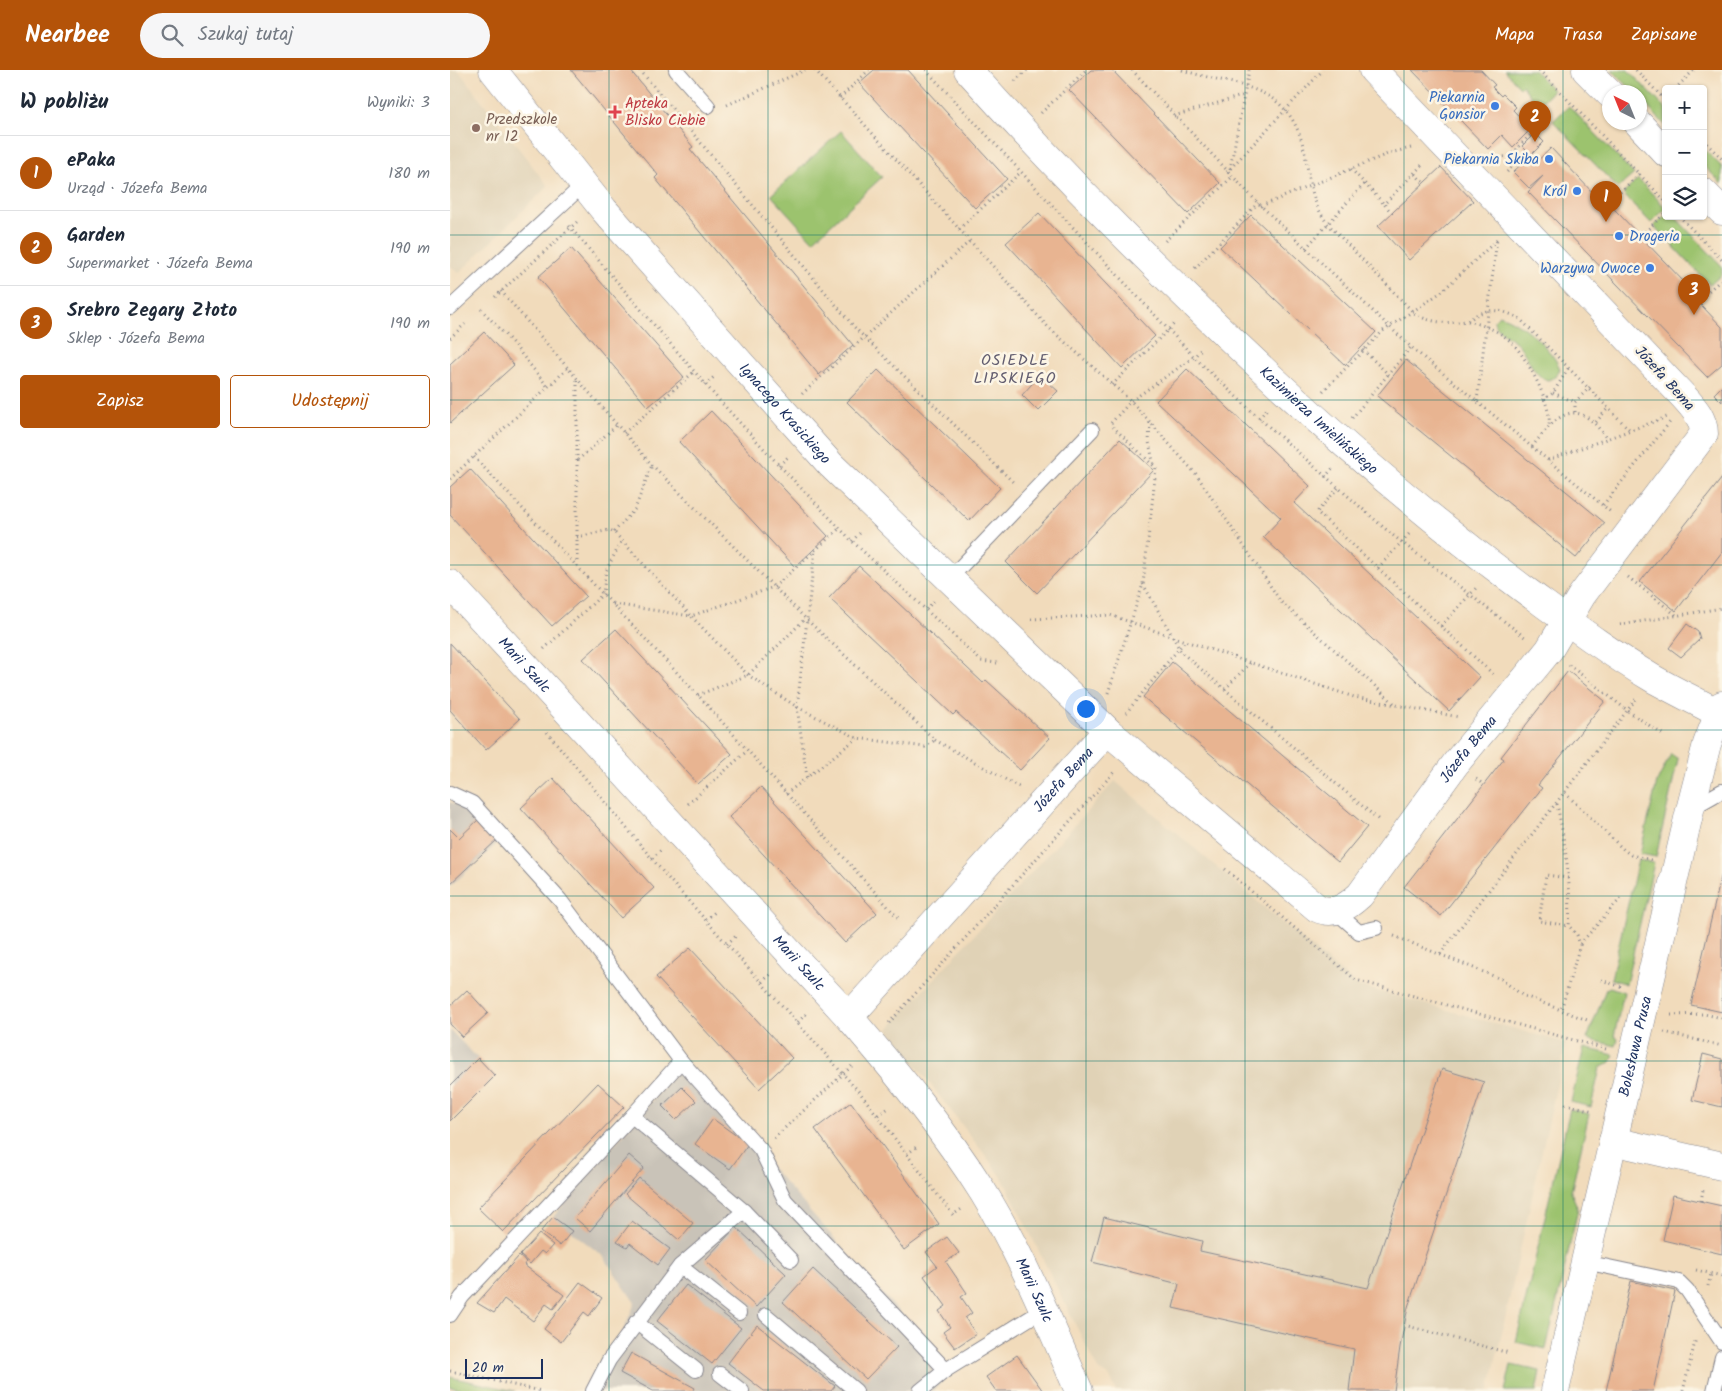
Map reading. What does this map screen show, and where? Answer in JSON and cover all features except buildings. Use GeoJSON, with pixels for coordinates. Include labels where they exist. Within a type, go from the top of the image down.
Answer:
{"type":"FeatureCollection","features":[{"type":"Feature","properties":{"kind":"street","name":"Ignacego Krasickiego"},"geometry":{"type":"LineString","coordinates":[[493,70],[591,194],[831,465],[1105,729]]}},
{"type":"Feature","properties":{"kind":"street","name":"Kazimierza Imielińskiego"},"geometry":{"type":"LineString","coordinates":[[968,70],[1146,259],[1306,410],[1427,516],[1574,626],[1652,678],[1720,709]]}},
{"type":"Feature","properties":{"kind":"street","name":"Józefa Bema"},"geometry":{"type":"LineString","coordinates":[[1334,911],[1348,905],[1360,895],[1400,838],[1487,724],[1549,650],[1574,626],[1608,561],[1701,439],[1704,426],[1685,411],[1513,217],[1373,70]]}},
{"type":"Feature","properties":{"kind":"street"},"geometry":{"type":"LineString","coordinates":[[1586,70],[1602,86]]}},
{"type":"Feature","properties":{"kind":"street"},"geometry":{"type":"LineString","coordinates":[[1644,130],[1662,149]]}},
{"type":"Feature","properties":{"kind":"street"},"geometry":{"type":"LineString","coordinates":[[1707,196],[1722,211]]}},
{"type":"Feature","properties":{"kind":"street","name":"Marii Szulc"},"geometry":{"type":"LineString","coordinates":[[450,584],[850,1017],[940,1129],[984,1194],[1003,1228],[1080,1391]]}},
{"type":"Feature","properties":{"kind":"street","name":"Bolesława Prusa"},"geometry":{"type":"LineString","coordinates":[[1555,1391],[1690,810],[1707,744],[1720,709]]}},
{"type":"Feature","properties":{"kind":"street","name":"Józefa Bema"},"geometry":{"type":"LineString","coordinates":[[850,1017],[1044,801],[1105,729]]}},
{"type":"Feature","properties":{"kind":"street"},"geometry":{"type":"LineString","coordinates":[[1105,729],[1317,908],[1325,912],[1334,911]]}},
{"type":"Feature","properties":{"kind":"street"},"geometry":{"type":"LineString","coordinates":[[1613,1141],[1722,1166]]}},
{"type":"Feature","properties":{"kind":"lane"},"geometry":{"type":"LineString","coordinates":[[676,70],[708,106]]}},
{"type":"Feature","properties":{"kind":"lane"},"geometry":{"type":"LineString","coordinates":[[450,308],[556,210],[591,194]]}},
{"type":"Feature","properties":{"kind":"lane"},"geometry":{"type":"LineString","coordinates":[[949,579],[1092,430]]}},
{"type":"Feature","properties":{"kind":"lane"},"geometry":{"type":"LineString","coordinates":[[1690,810],[1722,792]]}},
{"type":"Feature","properties":{"kind":"lane"},"geometry":{"type":"LineString","coordinates":[[450,793],[472,803],[560,900],[681,1061],[762,1150],[785,1200],[946,1370]]}},
{"type":"Feature","properties":{"kind":"lane"},"geometry":{"type":"LineString","coordinates":[[1334,911],[1359,932],[1376,928]]}},
{"type":"Feature","properties":{"kind":"lane"},"geometry":{"type":"LineString","coordinates":[[451,1312],[681,1061]]}},
{"type":"Feature","properties":{"kind":"lane"},"geometry":{"type":"LineString","coordinates":[[632,1116],[744,1211],[791,1260]]}},
{"type":"Feature","properties":{"kind":"lane"},"geometry":{"type":"LineString","coordinates":[[594,1391],[609,1360],[680,1266],[744,1211]]}},
{"type":"Feature","properties":{"kind":"lane"},"geometry":{"type":"LineString","coordinates":[[1585,1262],[1679,1282],[1687,1290],[1722,1342]]}},
{"type":"Feature","properties":{"kind":"lane"},"geometry":{"type":"LineString","coordinates":[[680,1266],[739,1313]]}},
{"type":"Feature","properties":{"kind":"lane"},"geometry":{"type":"LineString","coordinates":[[920,1391],[946,1370],[1043,1310]]}},
{"type":"Feature","properties":{"kind":"lane"},"geometry":{"type":"LineString","coordinates":[[766,1315],[851,1389]]}},
{"type":"Feature","properties":{"kind":"lane"},"geometry":{"type":"LineString","coordinates":[[636,1322],[696,1370]]}},
{"type":"Feature","properties":{"kind":"lane"},"geometry":{"type":"LineString","coordinates":[[1714,1391],[1722,1357]]}},
{"type":"Feature","properties":{"kind":"lane"},"geometry":{"type":"LineString","coordinates":[[720,1374],[742,1391]]}},
{"type":"Feature","properties":{"kind":"path"},"geometry":{"type":"LineString","coordinates":[[640,70],[866,338],[1028,497]]}},
{"type":"Feature","properties":{"kind":"path"},"geometry":{"type":"LineString","coordinates":[[686,126],[708,106],[722,107],[806,70]]}},
{"type":"Feature","properties":{"kind":"path"},"geometry":{"type":"LineString","coordinates":[[815,70],[1048,327],[1131,401],[1196,474],[1281,602],[1396,704]]}},
{"type":"Feature","properties":{"kind":"path"},"geometry":{"type":"LineString","coordinates":[[840,98],[869,70]]}},
{"type":"Feature","properties":{"kind":"path"},"geometry":{"type":"LineString","coordinates":[[1023,130],[1086,70]]}},
{"type":"Feature","properties":{"kind":"path"},"geometry":{"type":"LineString","coordinates":[[1132,70],[1259,205],[1389,327],[1632,529]]}},
{"type":"Feature","properties":{"kind":"path"},"geometry":{"type":"LineString","coordinates":[[1182,70],[1247,85],[1266,94],[1286,112],[1303,144],[1309,186],[1314,202],[1328,224],[1413,312],[1429,321],[1467,320],[1487,327],[1511,342],[1520,353],[1543,400],[1550,418],[1549,425]]}},
{"type":"Feature","properties":{"kind":"path"},"geometry":{"type":"LineString","coordinates":[[1229,171],[1249,70]]}},
{"type":"Feature","properties":{"kind":"path"},"geometry":{"type":"LineString","coordinates":[[1229,171],[1286,112],[1323,70]]}},
{"type":"Feature","properties":{"kind":"path"},"geometry":{"type":"LineString","coordinates":[[1539,70],[1662,198]]}},
{"type":"Feature","properties":{"kind":"path"},"geometry":{"type":"LineString","coordinates":[[1636,70],[1662,96]]}},
{"type":"Feature","properties":{"kind":"path"},"geometry":{"type":"LineString","coordinates":[[1679,85],[1694,70]]}},
{"type":"Feature","properties":{"kind":"path"},"geometry":{"type":"LineString","coordinates":[[1174,116],[1245,95]]}},
{"type":"Feature","properties":{"kind":"path"},"geometry":{"type":"LineString","coordinates":[[1487,191],[1516,163],[1517,148],[1542,124]]}},
{"type":"Feature","properties":{"kind":"path"},"geometry":{"type":"LineString","coordinates":[[1384,204],[1415,174],[1441,143]]}},
{"type":"Feature","properties":{"kind":"path"},"geometry":{"type":"LineString","coordinates":[[1707,144],[1722,159]]}},
{"type":"Feature","properties":{"kind":"path"},"geometry":{"type":"LineString","coordinates":[[1176,288],[1259,205],[1390,153],[1408,149]]}},
{"type":"Feature","properties":{"kind":"path"},"geometry":{"type":"LineString","coordinates":[[1351,169],[1392,213]]}},
{"type":"Feature","properties":{"kind":"path"},"geometry":{"type":"LineString","coordinates":[[959,229],[1021,172]]}},
{"type":"Feature","properties":{"kind":"path"},"geometry":{"type":"LineString","coordinates":[[1415,174],[1424,183]]}},
{"type":"Feature","properties":{"kind":"path"},"geometry":{"type":"LineString","coordinates":[[1613,199],[1639,174]]}},
{"type":"Feature","properties":{"kind":"path"},"geometry":{"type":"LineString","coordinates":[[1146,259],[1232,177]]}},
{"type":"Feature","properties":{"kind":"path"},"geometry":{"type":"LineString","coordinates":[[1306,248],[1365,183]]}},
{"type":"Feature","properties":{"kind":"path"},"geometry":{"type":"LineString","coordinates":[[475,315],[570,228],[591,194]]}},
{"type":"Feature","properties":{"kind":"path"},"geometry":{"type":"LineString","coordinates":[[556,210],[694,372],[840,528],[981,661],[998,663]]}},
{"type":"Feature","properties":{"kind":"path"},"geometry":{"type":"LineString","coordinates":[[1645,232],[1662,216]]}},
{"type":"Feature","properties":{"kind":"path"},"geometry":{"type":"LineString","coordinates":[[1477,402],[1498,231],[1513,217]]}},
{"type":"Feature","properties":{"kind":"path"},"geometry":{"type":"LineString","coordinates":[[1684,220],[1722,260]]}},
{"type":"Feature","properties":{"kind":"path"},"geometry":{"type":"LineString","coordinates":[[1306,410],[1363,350],[1389,327],[1440,293],[1497,239]]}},
{"type":"Feature","properties":{"kind":"path"},"geometry":{"type":"LineString","coordinates":[[783,411],[866,338],[970,241]]}},
{"type":"Feature","properties":{"kind":"path"},"geometry":{"type":"LineString","coordinates":[[1705,294],[1722,279]]}},
{"type":"Feature","properties":{"kind":"path"},"geometry":{"type":"LineString","coordinates":[[501,291],[652,466],[805,618],[935,740],[1044,801]]}},
{"type":"Feature","properties":{"kind":"path"},"geometry":{"type":"LineString","coordinates":[[481,309],[510,340],[548,387]]}},
{"type":"Feature","properties":{"kind":"path"},"geometry":{"type":"LineString","coordinates":[[1467,320],[1478,314],[1488,312],[1506,312],[1518,318],[1590,387],[1629,429]]}},
{"type":"Feature","properties":{"kind":"path"},"geometry":{"type":"LineString","coordinates":[[450,338],[469,321]]}},
{"type":"Feature","properties":{"kind":"path"},"geometry":{"type":"LineString","coordinates":[[1122,411],[1131,401],[1194,357],[1219,329]]}},
{"type":"Feature","properties":{"kind":"path"},"geometry":{"type":"LineString","coordinates":[[1112,385],[1168,330]]}},
{"type":"Feature","properties":{"kind":"path"},"geometry":{"type":"LineString","coordinates":[[1336,437],[1411,347]]}},
{"type":"Feature","properties":{"kind":"path"},"geometry":{"type":"LineString","coordinates":[[1363,350],[1389,374]]}},
{"type":"Feature","properties":{"kind":"path"},"geometry":{"type":"LineString","coordinates":[[1543,400],[1553,393],[1569,367]]}},
{"type":"Feature","properties":{"kind":"path"},"geometry":{"type":"LineString","coordinates":[[450,479],[568,368]]}},
{"type":"Feature","properties":{"kind":"path"},"geometry":{"type":"LineString","coordinates":[[624,433],[694,372]]}},
{"type":"Feature","properties":{"kind":"path"},"geometry":{"type":"LineString","coordinates":[[577,379],[577,566]]}},
{"type":"Feature","properties":{"kind":"path"},"geometry":{"type":"LineString","coordinates":[[1575,412],[1576,402],[1590,387]]}},
{"type":"Feature","properties":{"kind":"path"},"geometry":{"type":"LineString","coordinates":[[1553,393],[1576,402]]}},
{"type":"Feature","properties":{"kind":"path"},"geometry":{"type":"LineString","coordinates":[[1596,422],[1609,407]]}},
{"type":"Feature","properties":{"kind":"path"},"geometry":{"type":"LineString","coordinates":[[1548,460],[1629,429],[1685,411]]}},
{"type":"Feature","properties":{"kind":"path"},"geometry":{"type":"LineString","coordinates":[[1603,506],[1685,411]]}},
{"type":"Feature","properties":{"kind":"path"},"geometry":{"type":"LineString","coordinates":[[1532,447],[1549,425],[1562,416],[1575,412],[1585,415],[1596,422],[1606,438]]}},
{"type":"Feature","properties":{"kind":"path"},"geometry":{"type":"LineString","coordinates":[[1105,729],[1131,622],[1143,584],[1156,468],[1149,442],[1150,423]]}},
{"type":"Feature","properties":{"kind":"path"},"geometry":{"type":"LineString","coordinates":[[1110,424],[1154,466]]}},
{"type":"Feature","properties":{"kind":"path"},"geometry":{"type":"LineString","coordinates":[[577,460],[617,425]]}},
{"type":"Feature","properties":{"kind":"path"},"geometry":{"type":"LineString","coordinates":[[474,457],[698,695],[918,940]]}},
{"type":"Feature","properties":{"kind":"path"},"geometry":{"type":"LineString","coordinates":[[614,532],[635,509],[652,466]]}},
{"type":"Feature","properties":{"kind":"path"},"geometry":{"type":"LineString","coordinates":[[1338,488],[1317,512],[1513,693]]}},
{"type":"Feature","properties":{"kind":"path"},"geometry":{"type":"LineString","coordinates":[[1378,568],[1427,516]]}},
{"type":"Feature","properties":{"kind":"path"},"geometry":{"type":"LineString","coordinates":[[612,604],[692,616],[774,587],[840,528]]}},
{"type":"Feature","properties":{"kind":"path"},"geometry":{"type":"LineString","coordinates":[[577,537],[610,530],[614,532],[748,675],[797,707],[856,738],[925,747],[935,740]]}},
{"type":"Feature","properties":{"kind":"path"},"geometry":{"type":"LineString","coordinates":[[526,666],[603,594],[606,571],[622,540]]}},
{"type":"Feature","properties":{"kind":"path"},"geometry":{"type":"LineString","coordinates":[[807,777],[797,707],[805,618],[815,550]]}},
{"type":"Feature","properties":{"kind":"path"},"geometry":{"type":"LineString","coordinates":[[1608,561],[1676,615]]}},
{"type":"Feature","properties":{"kind":"path"},"geometry":{"type":"LineString","coordinates":[[1441,626],[1495,568]]}},
{"type":"Feature","properties":{"kind":"path"},"geometry":{"type":"LineString","coordinates":[[1143,584],[1179,648],[1400,838]]}},
{"type":"Feature","properties":{"kind":"path"},"geometry":{"type":"LineString","coordinates":[[1574,626],[1722,608]]}},
{"type":"Feature","properties":{"kind":"path"},"geometry":{"type":"LineString","coordinates":[[993,622],[1100,615],[1131,622],[1354,697],[1446,713],[1487,724]]}},
{"type":"Feature","properties":{"kind":"path"},"geometry":{"type":"LineString","coordinates":[[698,695],[748,675],[805,618]]}},
{"type":"Feature","properties":{"kind":"path"},"geometry":{"type":"LineString","coordinates":[[1105,729],[1185,641]]}},
{"type":"Feature","properties":{"kind":"path"},"geometry":{"type":"LineString","coordinates":[[1226,690],[1250,663]]}},
{"type":"Feature","properties":{"kind":"path"},"geometry":{"type":"LineString","coordinates":[[1440,954],[1652,678]]}},
{"type":"Feature","properties":{"kind":"path"},"geometry":{"type":"LineString","coordinates":[[542,726],[668,878],[844,1073],[953,1215],[984,1194]]}},
{"type":"Feature","properties":{"kind":"path"},"geometry":{"type":"LineString","coordinates":[[786,794],[856,738]]}},
{"type":"Feature","properties":{"kind":"path"},"geometry":{"type":"LineString","coordinates":[[670,822],[747,751]]}},
{"type":"Feature","properties":{"kind":"path"},"geometry":{"type":"LineString","coordinates":[[762,1150],[872,1044],[1132,752]]}},
{"type":"Feature","properties":{"kind":"path"},"geometry":{"type":"LineString","coordinates":[[1565,793],[1631,855]]}},
{"type":"Feature","properties":{"kind":"path"},"geometry":{"type":"LineString","coordinates":[[1557,803],[1568,858],[1571,902],[1569,926]]}},
{"type":"Feature","properties":{"kind":"path"},"geometry":{"type":"LineString","coordinates":[[1568,878],[1546,875],[1539,921],[1569,926],[1577,935],[1580,945]]}},
{"type":"Feature","properties":{"kind":"path"},"geometry":{"type":"LineString","coordinates":[[1560,1010],[1580,945],[1621,898]]}},
{"type":"Feature","properties":{"kind":"path"},"geometry":{"type":"LineString","coordinates":[[1376,928],[1501,979],[1522,995],[1587,1020]]}},
{"type":"Feature","properties":{"kind":"path"},"geometry":{"type":"LineString","coordinates":[[1666,1015],[1704,1014],[1722,1018]]}},
{"type":"Feature","properties":{"kind":"path"},"geometry":{"type":"LineString","coordinates":[[1662,1032],[1722,1046]]}},
{"type":"Feature","properties":{"kind":"path"},"geometry":{"type":"LineString","coordinates":[[1580,1042],[1611,1050]]}},
{"type":"Feature","properties":{"kind":"path"},"geometry":{"type":"LineString","coordinates":[[1709,1283],[1711,1274]]}},
{"type":"Feature","properties":{"kind":"path"},"geometry":{"type":"LineString","coordinates":[[1404,1325],[1508,1353]]}},
{"type":"Feature","properties":{"kind":"path"},"geometry":{"type":"LineString","coordinates":[[450,1371],[541,1391]]}},
{"type":"Feature","properties":{"kind":"shaded area","name":"Przedszkole nr 12"},"geometry":{"type":"Polygon","coordinates":[[[450,70],[458,70],[548,186],[459,273],[452,267],[450,268],[450,70]]]}},
{"type":"Feature","properties":{"kind":"shaded area"},"geometry":{"type":"Polygon","coordinates":[[[1115,781],[1356,985],[1566,1043],[1489,1391],[1116,1391],[1110,1377],[1098,1370],[1002,1177],[888,1029],[1115,781]]]}},
{"type":"Feature","properties":{"kind":"shaded area"},"geometry":{"type":"Polygon","coordinates":[[[450,802],[480,814],[502,839],[450,887],[450,802]]]}},
{"type":"Feature","properties":{"kind":"shaded area"},"geometry":{"type":"Polygon","coordinates":[[[450,1030],[495,1076],[450,1121],[450,1030]]]}},
{"type":"Feature","properties":{"kind":"shaded area"},"geometry":{"type":"Polygon","coordinates":[[[680,1068],[758,1152],[952,1372],[933,1391],[597,1391],[635,1303],[604,1257],[553,1217],[680,1068]]]}},
{"type":"Feature","properties":{"kind":"green space"},"geometry":{"type":"Polygon","coordinates":[[[1504,70],[1534,70],[1553,90],[1538,106],[1522,85],[1520,87],[1504,70]]]}},
{"type":"Feature","properties":{"kind":"green space"},"geometry":{"type":"Polygon","coordinates":[[[1612,70],[1628,70],[1643,85],[1627,85],[1612,70]]]}},
{"type":"Feature","properties":{"kind":"green space"},"geometry":{"type":"Polygon","coordinates":[[[1647,90],[1662,105],[1662,122],[1647,106],[1647,90]]]}},
{"type":"Feature","properties":{"kind":"green space"},"geometry":{"type":"Polygon","coordinates":[[[1569,106],[1634,174],[1618,188],[1553,121],[1569,106]]]}},
{"type":"Feature","properties":{"kind":"green space"},"geometry":{"type":"Polygon","coordinates":[[[841,131],[882,177],[813,241],[771,195],[841,131]]]}},
{"type":"Feature","properties":{"kind":"green space"},"geometry":{"type":"Polygon","coordinates":[[[1707,152],[1722,167],[1722,184],[1707,169],[1707,152]]]}},
{"type":"Feature","properties":{"kind":"green space"},"geometry":{"type":"Polygon","coordinates":[[[1638,179],[1662,204],[1662,212],[1651,223],[1623,194],[1638,179]]]}},
{"type":"Feature","properties":{"kind":"green space"},"geometry":{"type":"Polygon","coordinates":[[[1662,219],[1678,220],[1722,266],[1722,274],[1710,285],[1654,226],[1662,219]]]}},
{"type":"Feature","properties":{"kind":"green space"},"geometry":{"type":"Polygon","coordinates":[[[1499,315],[1526,329],[1543,345],[1560,369],[1556,377],[1548,380],[1539,375],[1518,344],[1503,333],[1495,324],[1494,320],[1499,315]]]}},
{"type":"Feature","properties":{"kind":"green space"},"geometry":{"type":"Polygon","coordinates":[[[1671,754],[1678,759],[1656,857],[1640,854],[1657,782],[1671,754]]]}},
{"type":"Feature","properties":{"kind":"green space"},"geometry":{"type":"Polygon","coordinates":[[[1638,860],[1654,863],[1626,984],[1611,979],[1638,860]]]}},
{"type":"Feature","properties":{"kind":"green space"},"geometry":{"type":"Polygon","coordinates":[[[1610,987],[1624,992],[1614,1036],[1618,1039],[1616,1046],[1587,1039],[1606,989],[1610,987]]]}},
{"type":"Feature","properties":{"kind":"green space"},"geometry":{"type":"Polygon","coordinates":[[[1584,1048],[1614,1055],[1611,1062],[1600,1068],[1591,1107],[1571,1102],[1584,1048]]]}},
{"type":"Feature","properties":{"kind":"green space"},"geometry":{"type":"Polygon","coordinates":[[[1570,1109],[1589,1114],[1571,1192],[1578,1209],[1546,1349],[1516,1342],[1570,1109]]]}},
{"type":"Feature","properties":{"kind":"green space"},"geometry":{"type":"Polygon","coordinates":[[[1511,1365],[1540,1371],[1536,1391],[1505,1391],[1511,1365]]]}},
{"type":"Feature","properties":{"kind":"green space"},"geometry":{"type":"Polygon","coordinates":[[[450,1377],[515,1391],[468,1391],[450,1387],[450,1377]]]}},
{"type":"Feature","properties":{"kind":"place","name":"Piekarnia Gonsior"},"geometry":{"type":"Point","coordinates":[1495,106]}},
{"type":"Feature","properties":{"kind":"place","name":"Apteka Blisko Ciebie"},"geometry":{"type":"Point","coordinates":[615,112]}},
{"type":"Feature","properties":{"kind":"place","name":"Przedszkole nr 12"},"geometry":{"type":"Point","coordinates":[476,128]}},
{"type":"Feature","properties":{"kind":"place","name":"Garden"},"geometry":{"type":"Point","coordinates":[1535,142]}},
{"type":"Feature","properties":{"kind":"place","name":"Piekarnia Skiba"},"geometry":{"type":"Point","coordinates":[1549,159]}},
{"type":"Feature","properties":{"kind":"place","name":"Król"},"geometry":{"type":"Point","coordinates":[1577,191]}},
{"type":"Feature","properties":{"kind":"place","name":"ePaka"},"geometry":{"type":"Point","coordinates":[1606,222]}},
{"type":"Feature","properties":{"kind":"place","name":"Drogeria"},"geometry":{"type":"Point","coordinates":[1619,236]}},
{"type":"Feature","properties":{"kind":"place","name":"Warzywa Owoce"},"geometry":{"type":"Point","coordinates":[1650,268]}},
{"type":"Feature","properties":{"kind":"place","name":"Srebro Zegary Złoto"},"geometry":{"type":"Point","coordinates":[1694,315]}},
{"type":"Feature","properties":{"kind":"district","name":"OSIEDLE LIPSKIEGO"},"geometry":{"type":"Point","coordinates":[1015,368]}}]}
